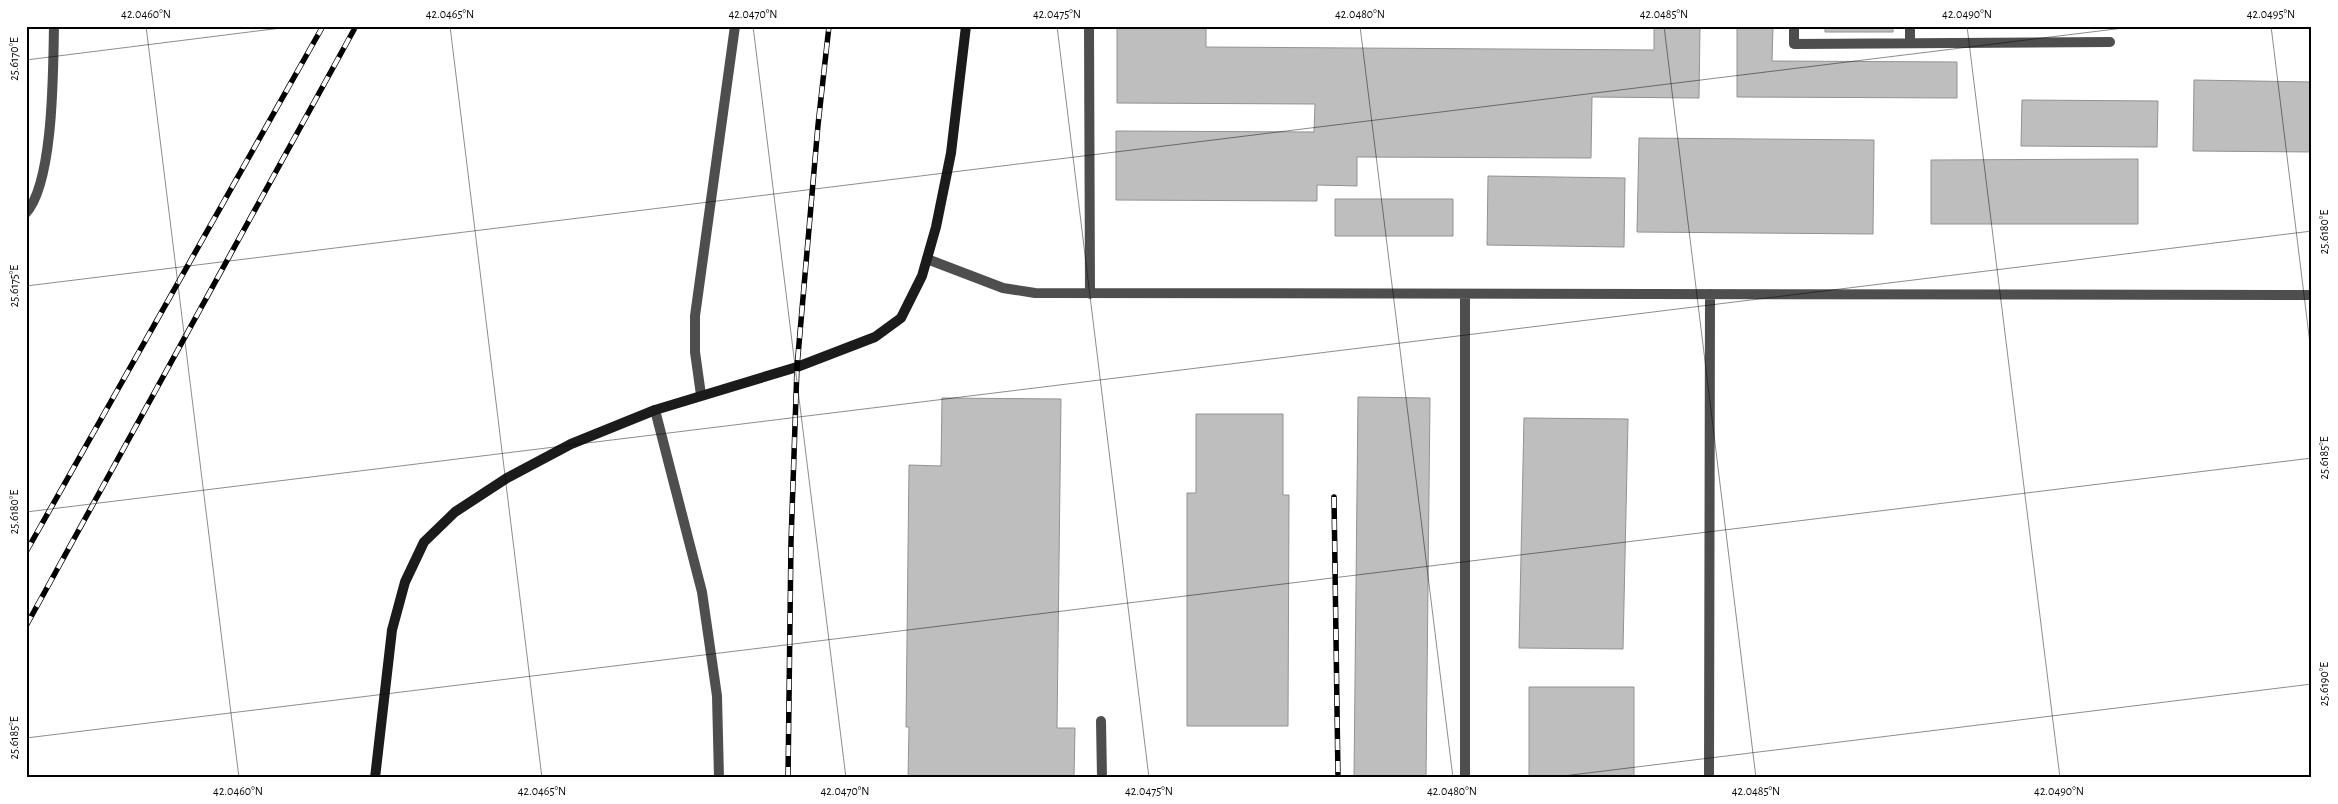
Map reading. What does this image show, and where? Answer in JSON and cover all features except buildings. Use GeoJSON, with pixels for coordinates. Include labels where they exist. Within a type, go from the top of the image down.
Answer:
{"type":"FeatureCollection","features":[{"type":"Feature","properties":{"kind":"street"},"geometry":{"type":"LineString","coordinates":[[26,213],[32,207],[43,174],[52,102],[54,26]]}},
{"type":"Feature","properties":{"kind":"street"},"geometry":{"type":"LineString","coordinates":[[701,395],[696,352],[695,316],[735,26]]}},
{"type":"Feature","properties":{"kind":"street"},"geometry":{"type":"LineString","coordinates":[[375,778],[392,630],[405,582],[424,542],[455,512],[507,478],[571,444],[655,410],[797,367],[875,337],[901,318],[922,276],[951,153],[966,26]]}},
{"type":"Feature","properties":{"kind":"street"},"geometry":{"type":"LineString","coordinates":[[1089,26],[1090,294]]}},
{"type":"Feature","properties":{"kind":"street"},"geometry":{"type":"LineString","coordinates":[[1794,26],[1794,44],[2110,42]]}},
{"type":"Feature","properties":{"kind":"street"},"geometry":{"type":"LineString","coordinates":[[1910,26],[1910,43]]}},
{"type":"Feature","properties":{"kind":"street"},"geometry":{"type":"LineString","coordinates":[[927,259],[1003,288],[1035,293],[2312,295]]}},
{"type":"Feature","properties":{"kind":"street"},"geometry":{"type":"LineString","coordinates":[[1465,294],[1465,778]]}},
{"type":"Feature","properties":{"kind":"street"},"geometry":{"type":"LineString","coordinates":[[1710,294],[1710,778]]}},
{"type":"Feature","properties":{"kind":"street"},"geometry":{"type":"LineString","coordinates":[[655,410],[702,592],[717,696],[719,778]]}},
{"type":"Feature","properties":{"kind":"street"},"geometry":{"type":"LineString","coordinates":[[1101,721],[1102,778]]}},
{"type":"Feature","properties":{"kind":"railway"},"geometry":{"type":"LineString","coordinates":[[26,552],[323,26]]}},
{"type":"Feature","properties":{"kind":"railway"},"geometry":{"type":"LineString","coordinates":[[26,626],[356,26]]}},
{"type":"Feature","properties":{"kind":"railway"},"geometry":{"type":"LineString","coordinates":[[788,778],[791,542],[797,367],[818,125],[829,26]]}},
{"type":"Feature","properties":{"kind":"railway"},"geometry":{"type":"LineString","coordinates":[[1334,497],[1338,778]]}}]}
